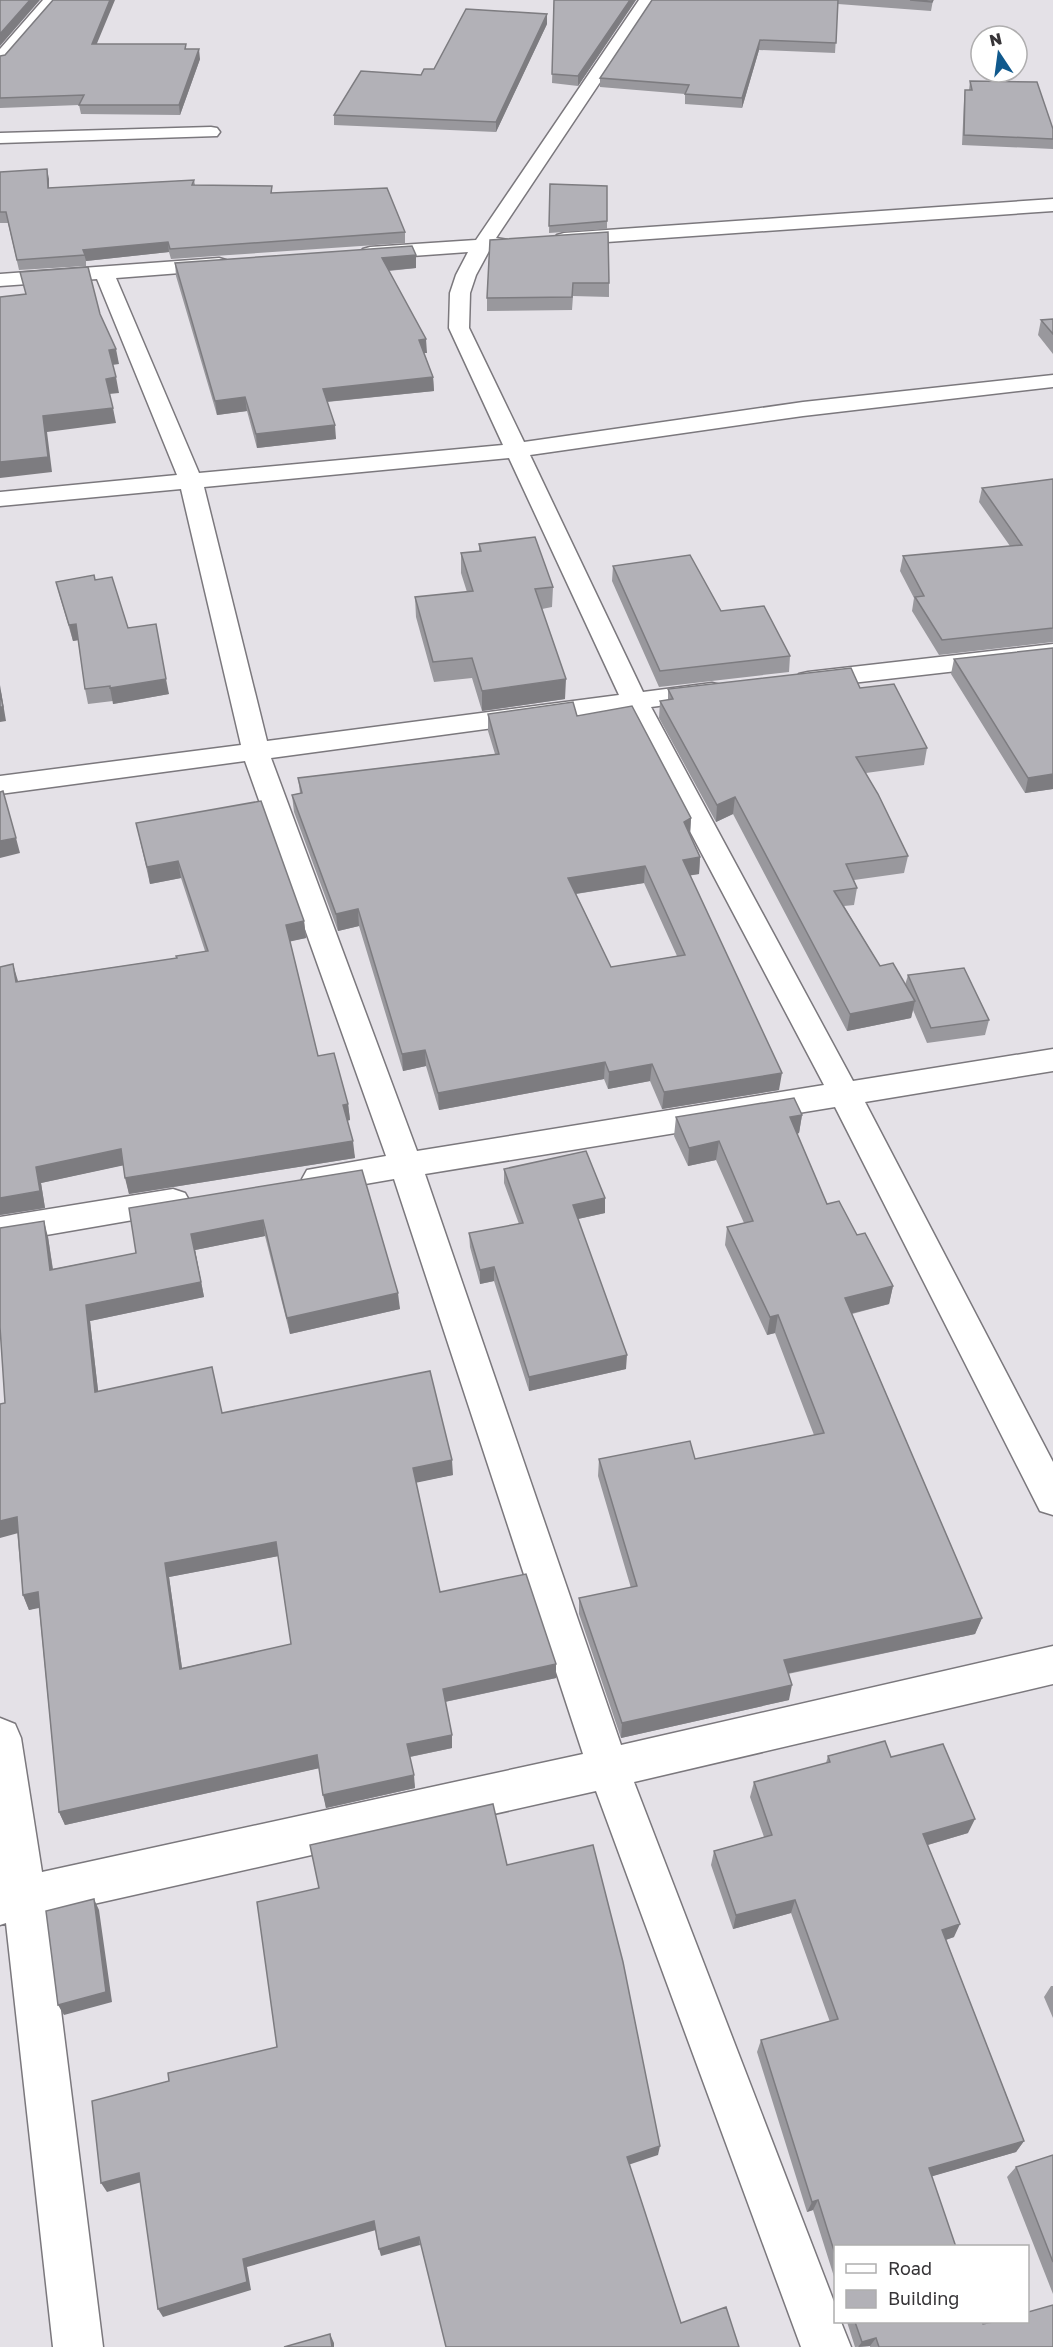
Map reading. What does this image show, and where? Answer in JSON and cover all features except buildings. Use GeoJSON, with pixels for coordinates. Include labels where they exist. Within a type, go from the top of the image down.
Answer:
{"type":"FeatureCollection","features":[{"type":"Feature","properties":{"kind":"street"},"geometry":{"type":"LineString","coordinates":[[2,55],[52,0]]}},
{"type":"Feature","properties":{"kind":"street"},"geometry":{"type":"LineString","coordinates":[[647,0],[482,245],[461,282],[458,304],[459,328],[634,700],[844,1093],[1053,1499]]}},
{"type":"Feature","properties":{"kind":"street"},"geometry":{"type":"LineString","coordinates":[[0,138],[211,132]]}},
{"type":"Feature","properties":{"kind":"street"},"geometry":{"type":"LineString","coordinates":[[542,241],[1053,205]]}},
{"type":"Feature","properties":{"kind":"street"},"geometry":{"type":"LineString","coordinates":[[352,254],[518,243]]}},
{"type":"Feature","properties":{"kind":"street"},"geometry":{"type":"LineString","coordinates":[[0,280],[234,263]]}},
{"type":"Feature","properties":{"kind":"street"},"geometry":{"type":"LineString","coordinates":[[104,272],[191,482],[256,753],[406,1166],[608,1768],[826,2347]]}},
{"type":"Feature","properties":{"kind":"street"},"geometry":{"type":"LineString","coordinates":[[0,499],[518,450],[803,410],[1053,381]]}},
{"type":"Feature","properties":{"kind":"street"},"geometry":{"type":"LineString","coordinates":[[785,683],[1053,652]]}},
{"type":"Feature","properties":{"kind":"street"},"geometry":{"type":"LineString","coordinates":[[0,785],[739,688]]}},
{"type":"Feature","properties":{"kind":"street"},"geometry":{"type":"LineString","coordinates":[[290,1184],[1053,1060]]}},
{"type":"Feature","properties":{"kind":"street"},"geometry":{"type":"LineString","coordinates":[[0,1230],[197,1199]]}},
{"type":"Feature","properties":{"kind":"street"},"geometry":{"type":"LineString","coordinates":[[12,1900],[608,1768],[1053,1665]]}},
{"type":"Feature","properties":{"kind":"street"},"geometry":{"type":"LineString","coordinates":[[0,1738],[12,1900],[78,2347]]}}]}
